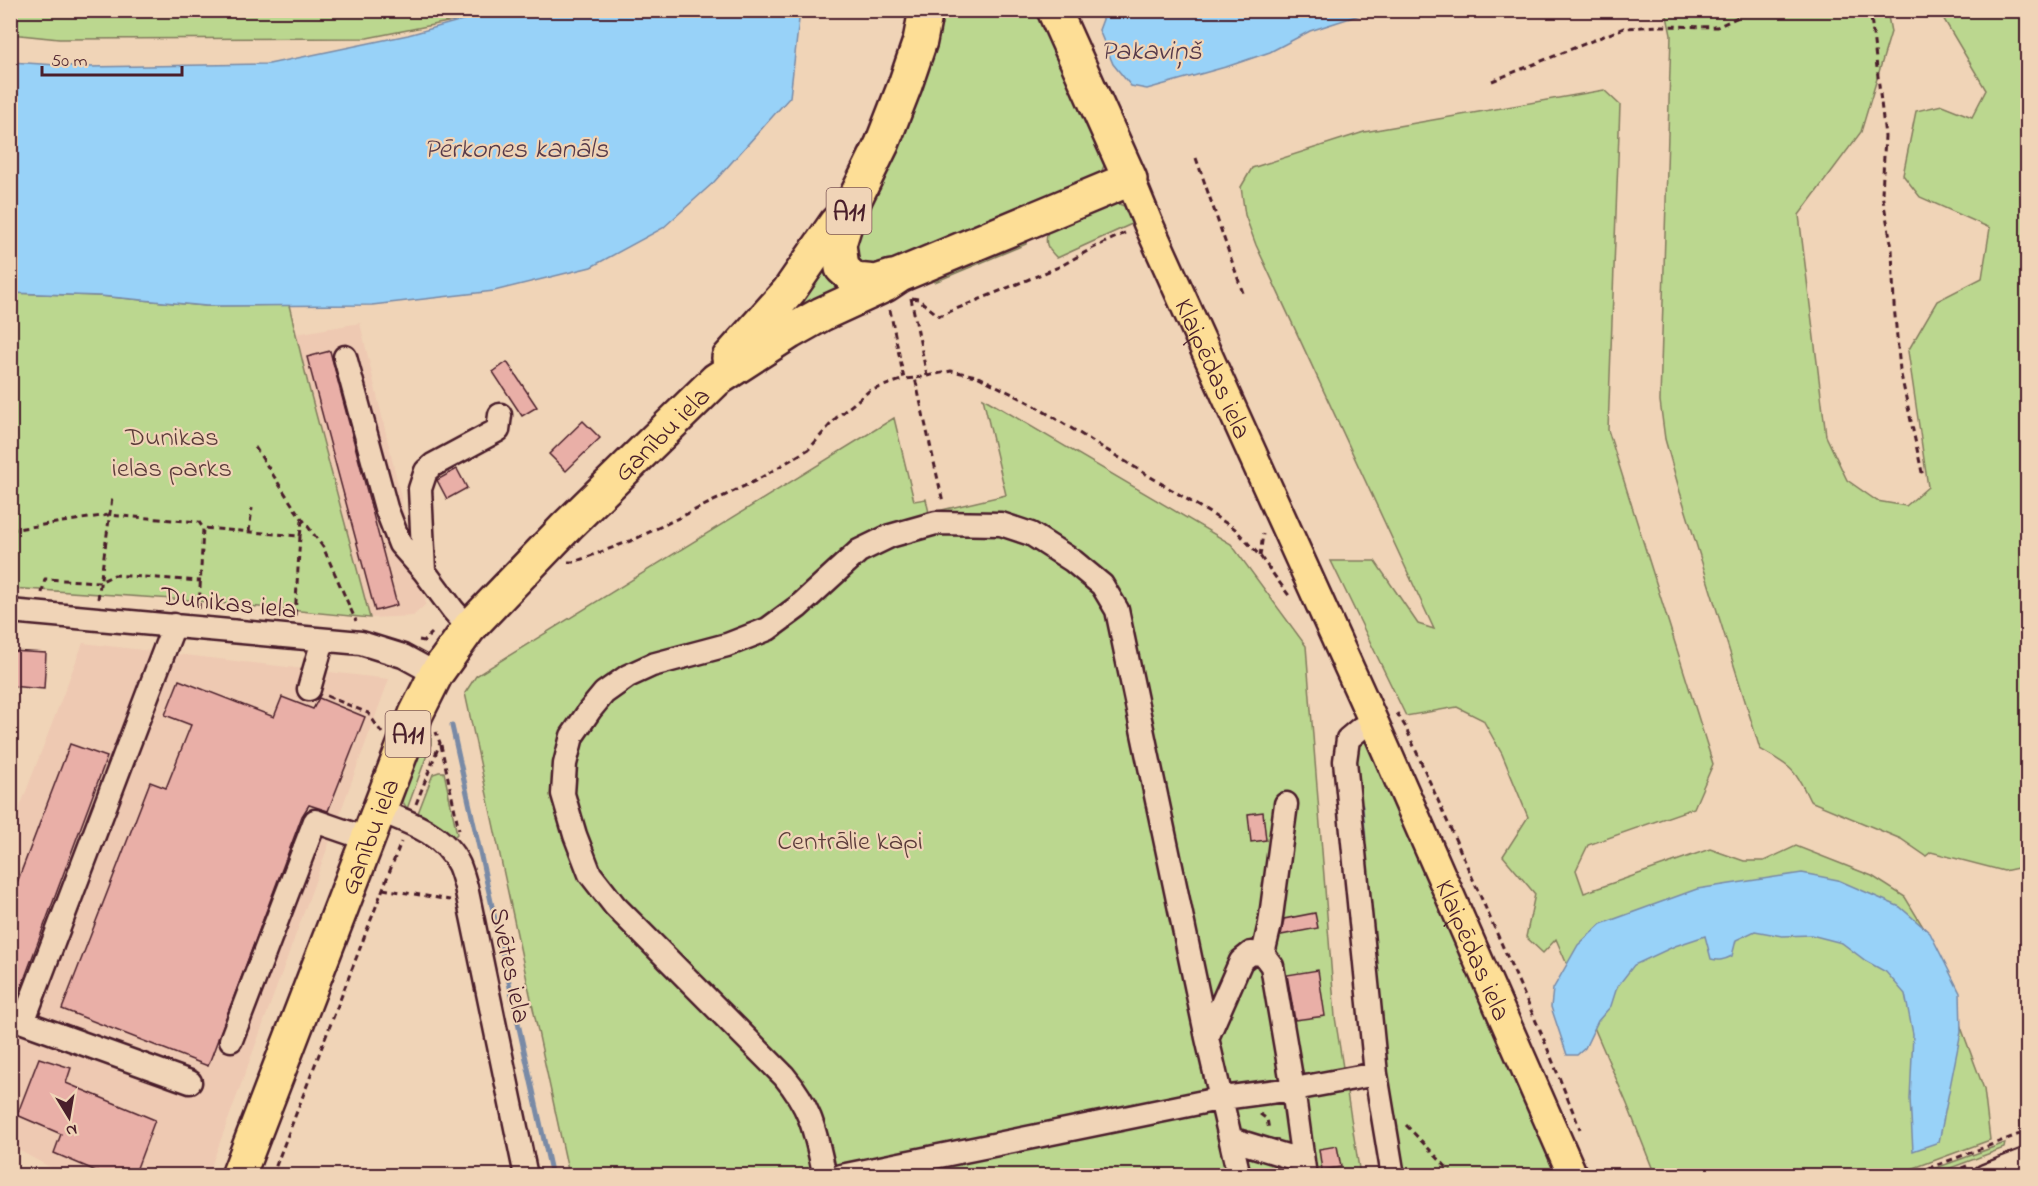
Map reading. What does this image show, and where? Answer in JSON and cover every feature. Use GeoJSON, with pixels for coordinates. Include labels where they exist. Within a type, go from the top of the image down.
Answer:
{"type":"FeatureCollection","features":[{"type":"Feature","properties":{"kind":"highway","name":"Ganību iela"},"geometry":{"type":"LineString","coordinates":[[716,380],[721,367],[789,291],[836,223],[849,211],[882,144],[905,85],[920,41],[926,10]]}},
{"type":"Feature","properties":{"kind":"highway","name":"Klaipēdas iela"},"geometry":{"type":"LineString","coordinates":[[1054,10],[1130,179]]}},
{"type":"Feature","properties":{"kind":"highway","name":"Ganību iela"},"geometry":{"type":"LineString","coordinates":[[238,1176],[416,714],[436,674],[469,628],[567,526],[716,380],[822,314],[885,285],[901,294],[1130,179]]}},
{"type":"Feature","properties":{"kind":"highway"},"geometry":{"type":"LineString","coordinates":[[849,211],[839,244],[842,267],[855,280],[876,282],[901,294]]}},
{"type":"Feature","properties":{"kind":"main road","name":"Klaipēdas iela"},"geometry":{"type":"LineString","coordinates":[[1130,179],[1148,223],[1384,716],[1573,1176]]}},
{"type":"Feature","properties":{"kind":"street"},"geometry":{"type":"LineString","coordinates":[[345,357],[386,508],[400,544],[469,628]]}},
{"type":"Feature","properties":{"kind":"street"},"geometry":{"type":"LineString","coordinates":[[424,571],[420,489],[426,471],[498,430],[500,415]]}},
{"type":"Feature","properties":{"kind":"street"},"geometry":{"type":"LineString","coordinates":[[825,1176],[811,1117],[800,1095],[784,1076],[615,906],[590,874],[563,794],[565,764],[572,736],[590,710],[604,693],[628,676],[652,665],[727,645],[768,629],[798,607],[859,551],[890,536],[936,523],[1001,524],[1031,534],[1073,561],[1102,585],[1117,610],[1207,1038],[1228,1097],[1231,1138],[1239,1176]]}},
{"type":"Feature","properties":{"kind":"street","name":"Dunikas iela"},"geometry":{"type":"LineString","coordinates":[[10,611],[361,643],[403,657],[436,674]]}},
{"type":"Feature","properties":{"kind":"street"},"geometry":{"type":"LineString","coordinates":[[174,625],[23,1022],[190,1082]]}},
{"type":"Feature","properties":{"kind":"street"},"geometry":{"type":"LineString","coordinates":[[309,689],[323,640]]}},
{"type":"Feature","properties":{"kind":"street"},"geometry":{"type":"LineString","coordinates":[[1384,716],[1360,728],[1348,739],[1345,760],[1376,1074],[1394,1176]]}},
{"type":"Feature","properties":{"kind":"street"},"geometry":{"type":"LineString","coordinates":[[1263,954],[1270,924],[1286,804]]}},
{"type":"Feature","properties":{"kind":"street","name":"Svētes iela"},"geometry":{"type":"LineString","coordinates":[[231,1040],[315,821],[426,830],[443,844],[459,864],[526,1176]]}},
{"type":"Feature","properties":{"kind":"street"},"geometry":{"type":"LineString","coordinates":[[1207,1038],[1241,961],[1251,953],[1263,954],[1272,966],[1304,1168]]}},
{"type":"Feature","properties":{"kind":"street"},"geometry":{"type":"LineString","coordinates":[[841,1176],[1228,1097],[1293,1089],[1376,1074]]}},
{"type":"Feature","properties":{"kind":"street"},"geometry":{"type":"LineString","coordinates":[[1231,1138],[1263,1148],[1304,1168]]}},
{"type":"Feature","properties":{"kind":"street"},"geometry":{"type":"LineString","coordinates":[[1985,1176],[2025,1165]]}},
{"type":"Feature","properties":{"kind":"path"},"geometry":{"type":"LineString","coordinates":[[1492,81],[1624,28],[1717,27],[1753,10]]}},
{"type":"Feature","properties":{"kind":"path"},"geometry":{"type":"LineString","coordinates":[[1873,10],[1871,17],[1885,136],[1882,194],[1892,248],[1900,370],[1923,477]]}},
{"type":"Feature","properties":{"kind":"path"},"geometry":{"type":"LineString","coordinates":[[1196,158],[1244,296]]}},
{"type":"Feature","properties":{"kind":"path"},"geometry":{"type":"LineString","coordinates":[[901,294],[918,299],[939,316],[1061,266],[1133,230]]}},
{"type":"Feature","properties":{"kind":"path"},"geometry":{"type":"LineString","coordinates":[[901,294],[927,376]]}},
{"type":"Feature","properties":{"kind":"path"},"geometry":{"type":"LineString","coordinates":[[901,294],[904,379]]}},
{"type":"Feature","properties":{"kind":"path"},"geometry":{"type":"LineString","coordinates":[[570,554],[561,562],[573,562],[633,540],[757,480],[809,449],[836,418],[869,391],[904,379],[951,371],[977,376],[1030,403],[1234,528],[1260,556],[1293,601]]}},
{"type":"Feature","properties":{"kind":"path"},"geometry":{"type":"LineString","coordinates":[[915,378],[943,502],[921,509],[924,527]]}},
{"type":"Feature","properties":{"kind":"path"},"geometry":{"type":"LineString","coordinates":[[255,447],[323,547],[354,614],[361,643]]}},
{"type":"Feature","properties":{"kind":"path"},"geometry":{"type":"LineString","coordinates":[[98,599],[112,498]]}},
{"type":"Feature","properties":{"kind":"path"},"geometry":{"type":"LineString","coordinates":[[249,532],[252,508]]}},
{"type":"Feature","properties":{"kind":"path"},"geometry":{"type":"LineString","coordinates":[[10,530],[108,514],[199,522],[203,528],[198,627]]}},
{"type":"Feature","properties":{"kind":"path"},"geometry":{"type":"LineString","coordinates":[[294,619],[302,519]]}},
{"type":"Feature","properties":{"kind":"path"},"geometry":{"type":"LineString","coordinates":[[203,528],[300,536]]}},
{"type":"Feature","properties":{"kind":"path"},"geometry":{"type":"LineString","coordinates":[[42,595],[45,579],[100,582],[114,575],[201,581]]}},
{"type":"Feature","properties":{"kind":"path"},"geometry":{"type":"LineString","coordinates":[[309,689],[368,713],[383,735]]}},
{"type":"Feature","properties":{"kind":"path"},"geometry":{"type":"LineString","coordinates":[[1384,716],[1410,736],[1542,1035],[1581,1132]]}},
{"type":"Feature","properties":{"kind":"path"},"geometry":{"type":"LineString","coordinates":[[433,721],[440,743],[464,855],[459,864]]}},
{"type":"Feature","properties":{"kind":"path"},"geometry":{"type":"LineString","coordinates":[[413,811],[440,743]]}},
{"type":"Feature","properties":{"kind":"path"},"geometry":{"type":"LineString","coordinates":[[272,1176],[404,835]]}},
{"type":"Feature","properties":{"kind":"path"},"geometry":{"type":"LineString","coordinates":[[383,889],[469,903]]}},
{"type":"Feature","properties":{"kind":"path"},"geometry":{"type":"LineString","coordinates":[[1228,1097],[1267,1119],[1270,1132],[1263,1148]]}},
{"type":"Feature","properties":{"kind":"path"},"geometry":{"type":"LineString","coordinates":[[1379,1098],[1455,1176]]}},
{"type":"Feature","properties":{"kind":"path"},"geometry":{"type":"LineString","coordinates":[[1908,1176],[2028,1131]]}},
{"type":"Feature","properties":{"kind":"shaded area"},"geometry":{"type":"Polygon","coordinates":[[[360,323],[426,604],[413,616],[370,618],[296,334],[360,323]]]}},
{"type":"Feature","properties":{"kind":"shaded area"},"geometry":{"type":"Polygon","coordinates":[[[83,643],[389,679],[208,1175],[64,1175],[11,1146],[10,833],[83,643]]]}},
{"type":"Feature","properties":{"kind":"green space"},"geometry":{"type":"Polygon","coordinates":[[[10,11],[483,11],[473,17],[367,38],[59,39],[11,34],[10,11]]]}},
{"type":"Feature","properties":{"kind":"green space"},"geometry":{"type":"Polygon","coordinates":[[[938,11],[1042,11],[1105,163],[1101,173],[887,264],[862,264],[854,260],[853,246],[938,11]]]}},
{"type":"Feature","properties":{"kind":"green space"},"geometry":{"type":"Polygon","coordinates":[[[1666,11],[1887,11],[1891,32],[1861,132],[1799,215],[1826,436],[1847,480],[1877,501],[1906,506],[1928,487],[1908,351],[1937,301],[1982,278],[1990,228],[1920,197],[1903,175],[1916,111],[1942,105],[1972,117],[1986,90],[1939,11],[2027,11],[2027,866],[2004,871],[1931,852],[1926,856],[1901,839],[1810,801],[1791,769],[1760,749],[1680,492],[1665,439],[1660,401],[1671,35],[1666,11]]]}},
{"type":"Feature","properties":{"kind":"green space"},"geometry":{"type":"Polygon","coordinates":[[[1604,90],[1620,105],[1608,430],[1713,764],[1694,808],[1588,845],[1576,870],[1584,893],[1710,849],[1744,861],[1764,861],[1796,846],[1872,876],[1905,897],[1925,930],[1984,1089],[1990,1140],[1895,1175],[1655,1175],[1556,939],[1543,953],[1526,937],[1535,894],[1503,856],[1528,817],[1502,754],[1483,720],[1457,707],[1406,716],[1331,561],[1375,561],[1418,624],[1434,629],[1256,245],[1245,215],[1241,187],[1252,168],[1364,132],[1604,90]]]}},
{"type":"Feature","properties":{"kind":"green space"},"geometry":{"type":"Polygon","coordinates":[[[1113,202],[1130,208],[1136,222],[1057,258],[1047,246],[1048,230],[1113,202]]]}},
{"type":"Feature","properties":{"kind":"green space"},"geometry":{"type":"Polygon","coordinates":[[[1026,236],[1026,244],[935,282],[932,280],[1026,236]]]}},
{"type":"Feature","properties":{"kind":"green space"},"geometry":{"type":"Polygon","coordinates":[[[829,264],[849,285],[803,304],[803,301],[829,264]]]}},
{"type":"Feature","properties":{"kind":"green space","name":"Dunikas ielas parks"},"geometry":{"type":"Polygon","coordinates":[[[11,293],[100,296],[206,306],[289,305],[370,618],[188,600],[11,588],[11,293]]]}},
{"type":"Feature","properties":{"kind":"green space","name":"Centrālie kapi"},"geometry":{"type":"Polygon","coordinates":[[[983,398],[1231,544],[1306,646],[1335,1017],[1360,1175],[569,1175],[465,693],[476,676],[894,418],[914,501],[926,499],[929,513],[1006,495],[983,398]]]}},
{"type":"Feature","properties":{"kind":"green space"},"geometry":{"type":"Polygon","coordinates":[[[425,722],[431,736],[431,744],[407,809],[401,798],[425,722]]]}},
{"type":"Feature","properties":{"kind":"green space"},"geometry":{"type":"Polygon","coordinates":[[[1361,742],[1369,742],[1375,749],[1469,974],[1561,1175],[1398,1175],[1353,746],[1361,742]]]}},
{"type":"Feature","properties":{"kind":"green space"},"geometry":{"type":"Polygon","coordinates":[[[444,772],[457,834],[450,841],[418,813],[433,774],[444,772]]]}},
{"type":"Feature","properties":{"kind":"green space"},"geometry":{"type":"Polygon","coordinates":[[[2027,1106],[2027,1128],[2021,1131],[2020,1117],[2027,1106]]]}},
{"type":"Feature","properties":{"kind":"green space"},"geometry":{"type":"Polygon","coordinates":[[[2005,1143],[2004,1148],[1932,1175],[1917,1175],[2005,1143]]]}},
{"type":"Feature","properties":{"kind":"water","name":"Pakaviņš"},"geometry":{"type":"Polygon","coordinates":[[[1113,10],[1372,11],[1310,31],[1270,52],[1147,89],[1131,86],[1113,64],[1099,30],[1105,14],[1113,10]]]}},
{"type":"Feature","properties":{"kind":"water","name":"Pērkones kanāls"},"geometry":{"type":"Polygon","coordinates":[[[495,11],[800,11],[790,97],[714,182],[663,228],[591,267],[494,291],[372,305],[206,306],[100,296],[11,293],[11,62],[88,67],[269,64],[408,35],[495,11]]]}},
{"type":"Feature","properties":{"kind":"water"},"geometry":{"type":"Polygon","coordinates":[[[1802,873],[1838,880],[1900,907],[1930,933],[1960,993],[1961,1032],[1939,1142],[1913,1151],[1910,1099],[1913,1034],[1905,994],[1886,972],[1866,961],[1842,943],[1811,935],[1782,936],[1755,931],[1736,940],[1732,956],[1719,960],[1711,959],[1705,936],[1675,946],[1634,965],[1617,987],[1611,1006],[1598,1021],[1585,1048],[1577,1055],[1567,1055],[1551,1007],[1553,989],[1578,945],[1601,924],[1697,889],[1802,873]]]}},
{"type":"Feature","properties":{"kind":"building"},"geometry":{"type":"Polygon","coordinates":[[[330,351],[397,605],[375,611],[307,357],[330,351]]]}},
{"type":"Feature","properties":{"kind":"building"},"geometry":{"type":"Polygon","coordinates":[[[507,362],[537,407],[522,416],[493,372],[507,362]]]}},
{"type":"Feature","properties":{"kind":"building"},"geometry":{"type":"Polygon","coordinates":[[[583,421],[600,438],[566,471],[549,454],[583,421]]]}},
{"type":"Feature","properties":{"kind":"building"},"geometry":{"type":"Polygon","coordinates":[[[457,469],[467,488],[447,499],[437,480],[457,469]]]}},
{"type":"Feature","properties":{"kind":"building"},"geometry":{"type":"Polygon","coordinates":[[[10,651],[46,653],[44,689],[10,686],[10,651]]]}},
{"type":"Feature","properties":{"kind":"building"},"geometry":{"type":"Polygon","coordinates":[[[179,680],[274,717],[282,697],[313,709],[319,698],[365,717],[328,811],[309,805],[302,816],[208,1066],[62,1009],[150,782],[166,788],[191,725],[165,715],[179,680]]]}},
{"type":"Feature","properties":{"kind":"building"},"geometry":{"type":"Polygon","coordinates":[[[70,744],[107,757],[12,1012],[10,1012],[10,901],[70,744]]]}},
{"type":"Feature","properties":{"kind":"building"},"geometry":{"type":"Polygon","coordinates":[[[1263,812],[1266,840],[1251,842],[1248,814],[1263,812]]]}},
{"type":"Feature","properties":{"kind":"building"},"geometry":{"type":"Polygon","coordinates":[[[1315,913],[1318,928],[1281,935],[1284,919],[1315,913]]]}},
{"type":"Feature","properties":{"kind":"building"},"geometry":{"type":"Polygon","coordinates":[[[1318,970],[1325,1016],[1295,1020],[1287,975],[1318,970]]]}},
{"type":"Feature","properties":{"kind":"building"},"geometry":{"type":"Polygon","coordinates":[[[39,1058],[71,1068],[66,1083],[155,1120],[134,1176],[108,1176],[54,1153],[61,1134],[17,1115],[39,1058]]]}},
{"type":"Feature","properties":{"kind":"building"},"geometry":{"type":"Polygon","coordinates":[[[1337,1146],[1341,1167],[1322,1170],[1319,1149],[1337,1146]]]}},
{"type":"Feature","properties":{"kind":"waterway"},"geometry":{"type":"LineString","coordinates":[[452,726],[552,1176]]}},
{"type":"Feature","properties":{"kind":"waterway"},"geometry":{"type":"LineString","coordinates":[[1361,806],[1364,838]]}}]}
